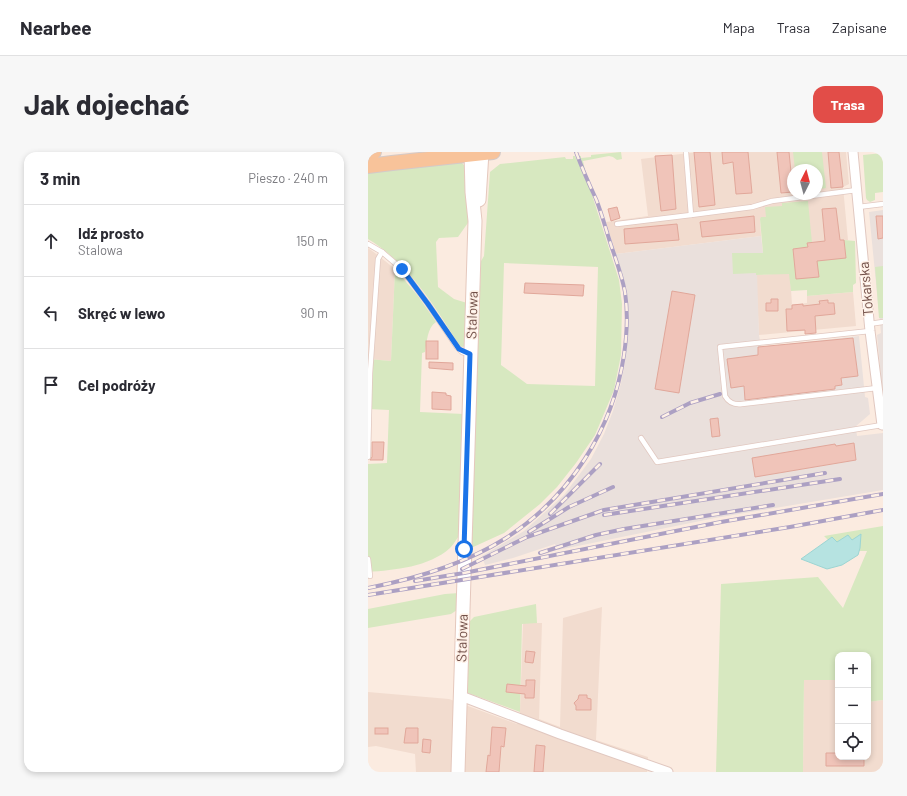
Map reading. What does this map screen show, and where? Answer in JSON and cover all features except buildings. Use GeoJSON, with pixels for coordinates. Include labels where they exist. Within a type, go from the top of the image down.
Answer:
{"type":"FeatureCollection","features":[{"type":"Feature","properties":{"kind":"main road"},"geometry":{"type":"LineString","coordinates":[[368,153],[374,152]]}},
{"type":"Feature","properties":{"kind":"main road"},"geometry":{"type":"LineString","coordinates":[[368,166],[480,153]]}},
{"type":"Feature","properties":{"kind":"street","name":"Tokarska"},"geometry":{"type":"LineString","coordinates":[[853,152],[869,327],[882,426]]}},
{"type":"Feature","properties":{"kind":"street","name":"Stalowa"},"geometry":{"type":"LineString","coordinates":[[458,772],[475,221],[472,192],[480,153]]}},
{"type":"Feature","properties":{"kind":"street"},"geometry":{"type":"LineString","coordinates":[[461,696],[560,734],[668,772]]}},
{"type":"Feature","properties":{"kind":"lane"},"geometry":{"type":"LineString","coordinates":[[686,152],[691,215]]}},
{"type":"Feature","properties":{"kind":"lane"},"geometry":{"type":"LineString","coordinates":[[617,224],[752,207],[772,201],[857,190]]}},
{"type":"Feature","properties":{"kind":"lane"},"geometry":{"type":"LineString","coordinates":[[858,207],[883,204]]}},
{"type":"Feature","properties":{"kind":"lane"},"geometry":{"type":"LineString","coordinates":[[368,244],[382,252],[402,269],[459,349],[470,354]]}},
{"type":"Feature","properties":{"kind":"lane"},"geometry":{"type":"LineString","coordinates":[[368,457],[370,373],[378,259],[382,252]]}},
{"type":"Feature","properties":{"kind":"lane"},"geometry":{"type":"LineString","coordinates":[[877,388],[734,405],[728,401],[725,396],[720,347],[869,327],[883,322]]}},
{"type":"Feature","properties":{"kind":"lane"},"geometry":{"type":"LineString","coordinates":[[641,438],[657,462],[882,426]]}},
{"type":"Feature","properties":{"kind":"lane"},"geometry":{"type":"LineString","coordinates":[[368,559],[370,576]]}},
{"type":"Feature","properties":{"kind":"shaded area"},"geometry":{"type":"Polygon","coordinates":[[[697,152],[846,152],[849,184],[843,187],[848,240],[786,246],[766,217],[760,219],[761,236],[616,254],[606,222],[648,216],[641,159],[697,152]]]}},
{"type":"Feature","properties":{"kind":"shaded area"},"geometry":{"type":"Polygon","coordinates":[[[883,210],[883,397],[877,335],[881,333],[869,212],[883,210]]]}},
{"type":"Feature","properties":{"kind":"shaded area"},"geometry":{"type":"Polygon","coordinates":[[[761,236],[763,253],[732,253],[757,273],[759,335],[761,347],[859,336],[865,397],[868,398],[870,414],[855,427],[857,436],[883,433],[883,490],[715,518],[558,550],[555,544],[513,558],[485,565],[482,556],[524,531],[564,495],[591,459],[604,434],[613,411],[621,383],[625,362],[628,324],[627,290],[616,254],[761,236]]]}},
{"type":"Feature","properties":{"kind":"shaded area"},"geometry":{"type":"Polygon","coordinates":[[[368,248],[395,269],[391,361],[368,359],[368,248]]]}},
{"type":"Feature","properties":{"kind":"shaded area"},"geometry":{"type":"Polygon","coordinates":[[[790,273],[792,305],[807,303],[807,296],[853,292],[856,326],[759,335],[756,275],[790,273]]]}},
{"type":"Feature","properties":{"kind":"shaded area"},"geometry":{"type":"Polygon","coordinates":[[[602,607],[596,740],[648,757],[647,772],[416,772],[415,754],[376,746],[368,747],[368,692],[449,699],[517,724],[520,712],[523,623],[542,623],[539,719],[560,727],[563,618],[602,607]]]}},
{"type":"Feature","properties":{"kind":"shaded area"},"geometry":{"type":"Polygon","coordinates":[[[804,680],[835,680],[835,760],[871,760],[871,702],[883,700],[883,772],[803,772],[804,680]]]}},
{"type":"Feature","properties":{"kind":"green space"},"geometry":{"type":"Polygon","coordinates":[[[621,152],[622,159],[617,160],[609,156],[583,161],[587,179],[619,280],[622,304],[621,355],[614,390],[595,435],[557,487],[540,504],[504,533],[471,548],[481,261],[484,256],[490,172],[500,164],[565,157],[566,159],[573,159],[573,156],[575,156],[577,160],[580,159],[579,156],[581,156],[581,158],[591,157],[591,155],[621,152]],[[504,263],[501,365],[527,384],[595,386],[598,267],[504,263]]]}},
{"type":"Feature","properties":{"kind":"green space"},"geometry":{"type":"Polygon","coordinates":[[[793,152],[822,152],[826,188],[823,188],[823,164],[794,164],[793,152]]]}},
{"type":"Feature","properties":{"kind":"green space"},"geometry":{"type":"Polygon","coordinates":[[[883,153],[883,192],[875,193],[875,200],[870,202],[866,198],[863,155],[883,153]]]}},
{"type":"Feature","properties":{"kind":"green space"},"geometry":{"type":"Polygon","coordinates":[[[461,162],[465,166],[470,220],[458,237],[439,238],[436,242],[438,287],[454,299],[467,303],[465,346],[462,347],[459,345],[420,286],[396,260],[368,239],[368,169],[461,162]]]}},
{"type":"Feature","properties":{"kind":"green space"},"geometry":{"type":"Polygon","coordinates":[[[808,201],[812,243],[844,240],[855,241],[856,283],[853,285],[853,292],[807,296],[807,290],[791,291],[789,274],[733,274],[732,253],[763,253],[760,219],[761,217],[766,217],[765,207],[782,206],[782,203],[808,201]]]}},
{"type":"Feature","properties":{"kind":"green space"},"geometry":{"type":"Polygon","coordinates":[[[883,266],[883,318],[879,318],[875,267],[883,266]]]}},
{"type":"Feature","properties":{"kind":"green space"},"geometry":{"type":"Polygon","coordinates":[[[395,269],[418,296],[436,322],[429,331],[425,352],[422,353],[420,412],[464,414],[461,533],[450,548],[432,559],[400,569],[368,572],[368,464],[387,463],[389,410],[368,409],[368,359],[391,361],[395,269]]]}},
{"type":"Feature","properties":{"kind":"green space"},"geometry":{"type":"Polygon","coordinates":[[[883,526],[883,700],[871,702],[871,652],[835,652],[835,680],[804,680],[803,772],[716,772],[721,584],[818,577],[843,608],[867,551],[859,551],[861,535],[852,541],[848,535],[837,543],[832,537],[828,540],[824,536],[883,526]]]}},
{"type":"Feature","properties":{"kind":"green space"},"geometry":{"type":"Polygon","coordinates":[[[459,593],[457,610],[451,614],[368,628],[368,609],[445,594],[459,593]]]}},
{"type":"Feature","properties":{"kind":"green space"},"geometry":{"type":"Polygon","coordinates":[[[536,604],[537,623],[522,624],[520,712],[468,693],[465,690],[468,623],[474,617],[536,604]]]}},
{"type":"Feature","properties":{"kind":"water"},"geometry":{"type":"Polygon","coordinates":[[[861,534],[858,555],[842,565],[827,569],[801,559],[832,537],[837,542],[848,535],[852,540],[861,534]]]}},
{"type":"Feature","properties":{"kind":"railway"},"geometry":{"type":"LineString","coordinates":[[368,588],[422,575],[440,569],[474,555],[506,538],[550,503],[569,482],[599,435],[610,409],[624,355],[627,307],[621,274],[600,210],[576,152]]}},
{"type":"Feature","properties":{"kind":"railway"},"geometry":{"type":"LineString","coordinates":[[662,417],[690,403],[720,394]]}},
{"type":"Feature","properties":{"kind":"railway"},"geometry":{"type":"LineString","coordinates":[[550,514],[600,464]]}},
{"type":"Feature","properties":{"kind":"railway"},"geometry":{"type":"LineString","coordinates":[[462,569],[527,537],[604,510],[825,473]]}},
{"type":"Feature","properties":{"kind":"railway"},"geometry":{"type":"LineString","coordinates":[[604,515],[840,479]]}},
{"type":"Feature","properties":{"kind":"railway"},"geometry":{"type":"LineString","coordinates":[[529,532],[569,507],[613,487]]}},
{"type":"Feature","properties":{"kind":"railway"},"geometry":{"type":"LineString","coordinates":[[415,581],[464,573],[721,522],[883,494]]}},
{"type":"Feature","properties":{"kind":"railway"},"geometry":{"type":"LineString","coordinates":[[540,553],[596,535],[624,529],[773,505]]}},
{"type":"Feature","properties":{"kind":"railway"},"geometry":{"type":"LineString","coordinates":[[368,595],[790,527],[883,510]]}},
{"type":"Feature","properties":{"kind":"route"},"geometry":{"type":"LineString","coordinates":[[402,269],[459,349],[462,352],[470,354],[464,549]]}}]}
